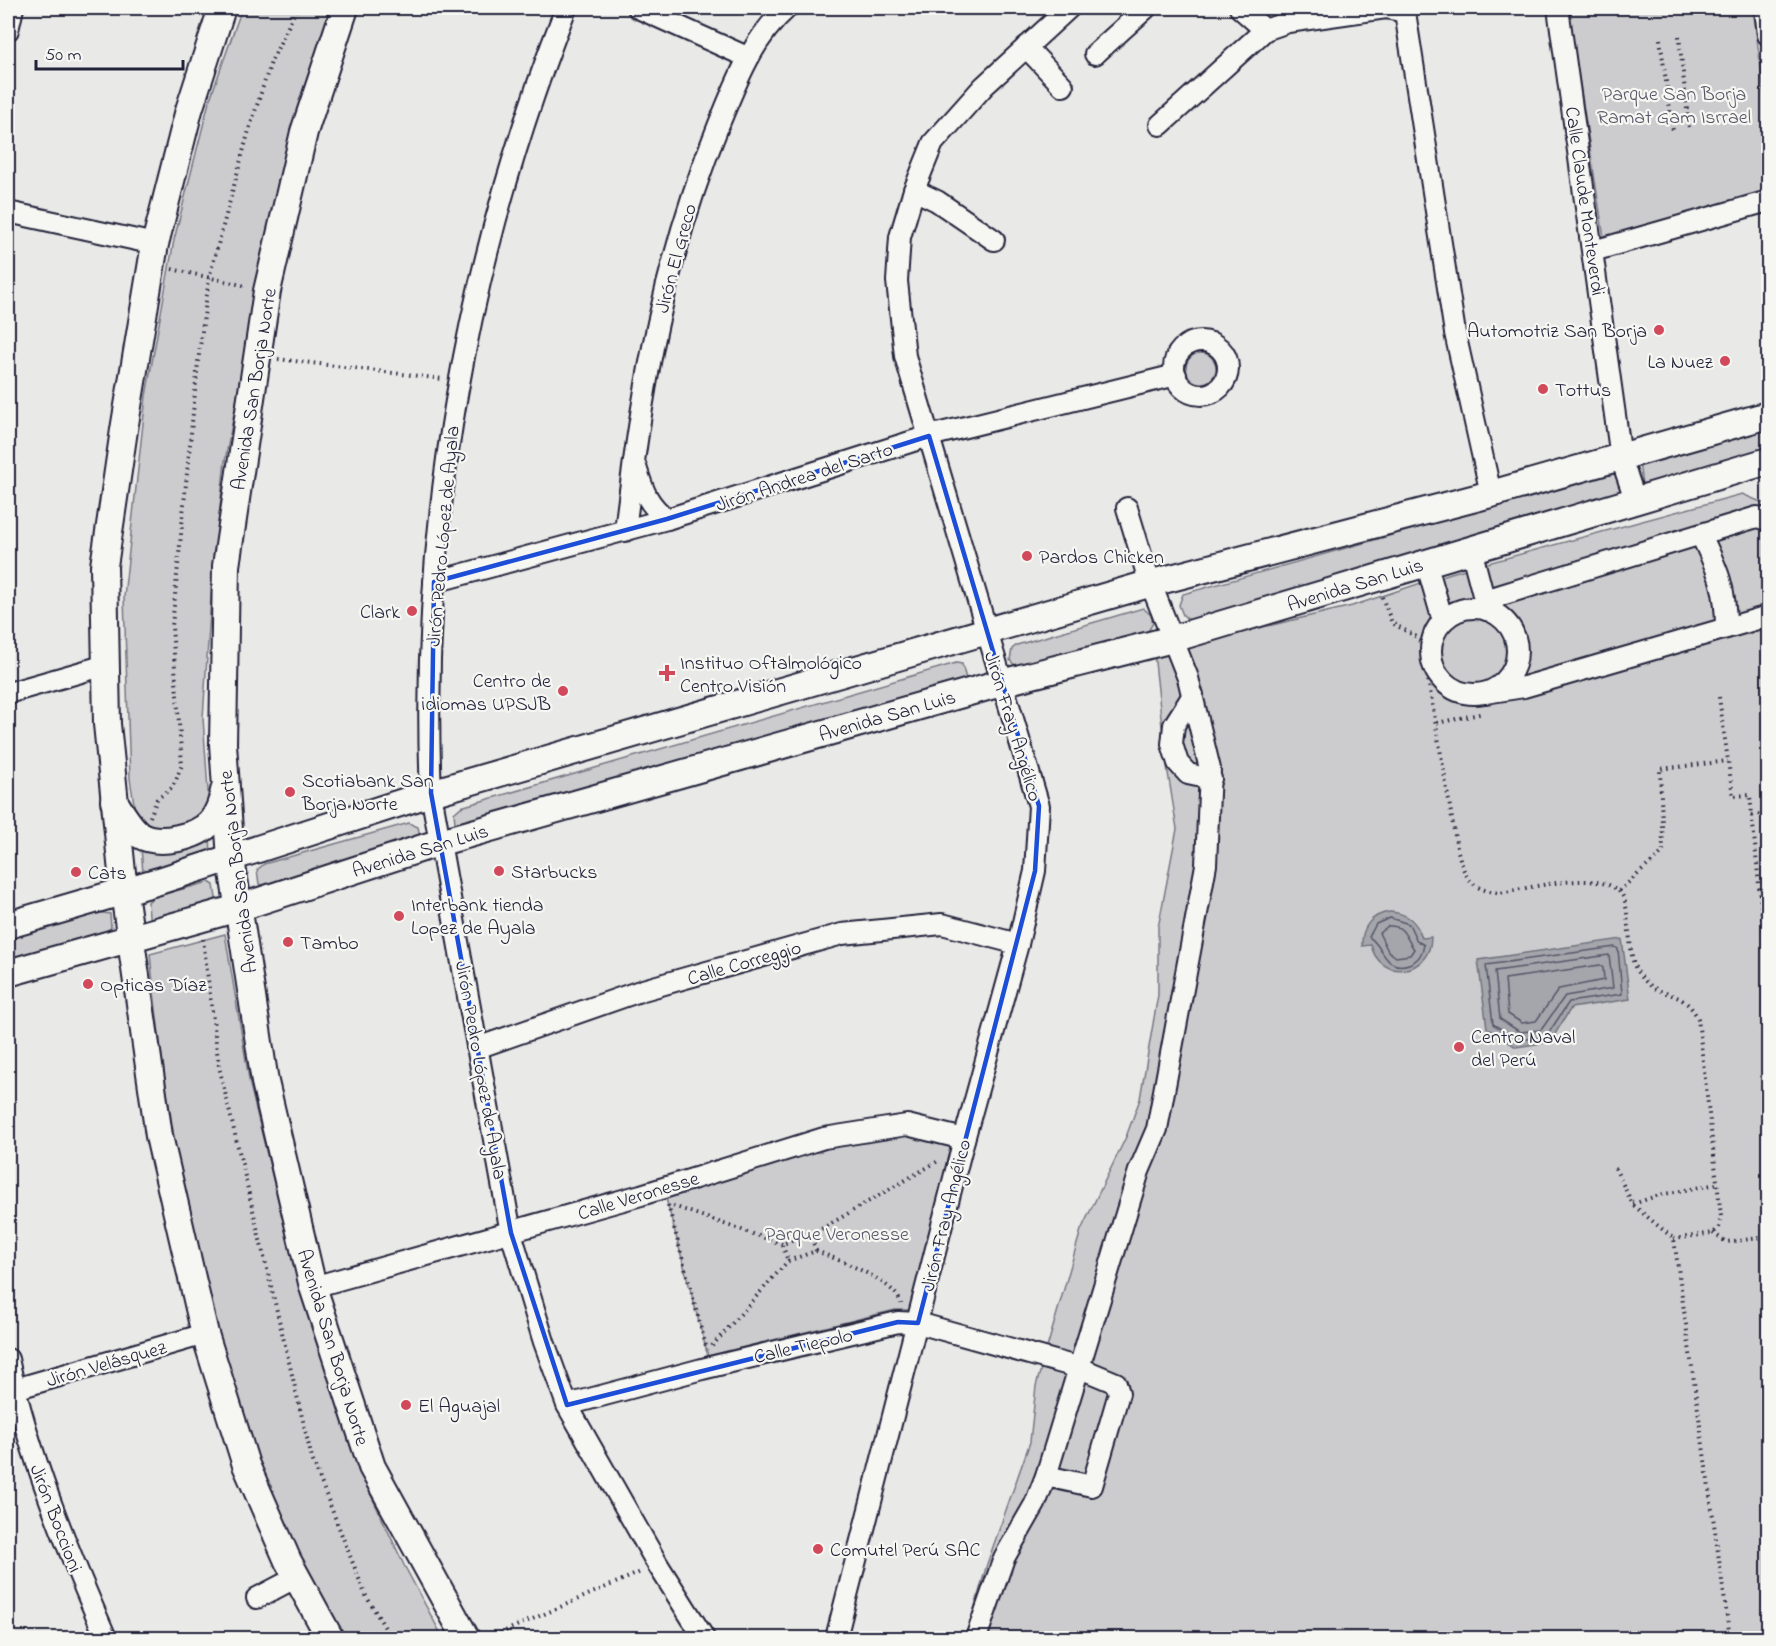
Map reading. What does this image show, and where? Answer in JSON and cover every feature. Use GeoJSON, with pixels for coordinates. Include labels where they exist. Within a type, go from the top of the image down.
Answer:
{"type":"FeatureCollection","features":[{"type":"Feature","properties":{"kind":"main road"},"geometry":{"type":"LineString","coordinates":[[222,8],[189,110],[153,254],[104,566],[107,724],[124,892],[159,1136],[205,1334],[246,1465],[297,1577],[330,1638]]}},
{"type":"Feature","properties":{"kind":"main road","name":"Avenida San Borja Norte"},"geometry":{"type":"LineString","coordinates":[[345,8],[304,132],[267,291],[226,566],[223,744],[231,859],[265,1082],[313,1287],[372,1467],[466,1638]]}},
{"type":"Feature","properties":{"kind":"main road"},"geometry":{"type":"LineString","coordinates":[[8,925],[231,859],[432,793],[986,632],[1152,584],[1621,458],[1768,415]]}},
{"type":"Feature","properties":{"kind":"main road","name":"Avenida San Luis"},"geometry":{"type":"LineString","coordinates":[[8,973],[238,908],[441,842],[1001,683],[1174,638],[1635,499],[1766,465]]}},
{"type":"Feature","properties":{"kind":"main road"},"geometry":{"type":"LineString","coordinates":[[114,801],[139,834],[152,839],[174,838],[196,832],[212,821],[220,807],[226,785]]}},
{"type":"Feature","properties":{"kind":"street"},"geometry":{"type":"LineString","coordinates":[[8,30],[13,8]]}},
{"type":"Feature","properties":{"kind":"street","name":"Jirón Pedro López de Ayala"},"geometry":{"type":"LineString","coordinates":[[566,8],[540,72],[483,259],[451,431],[434,582],[429,733],[432,793],[511,1233],[544,1342],[567,1405],[658,1564],[704,1638]]}},
{"type":"Feature","properties":{"kind":"street"},"geometry":{"type":"LineString","coordinates":[[638,8],[747,57]]}},
{"type":"Feature","properties":{"kind":"street","name":"Jirón El Greco"},"geometry":{"type":"LineString","coordinates":[[625,531],[651,349],[684,215],[747,57],[778,16],[787,8]]}},
{"type":"Feature","properties":{"kind":"street","name":"Jirón Fray Angélico"},"geometry":{"type":"LineString","coordinates":[[836,1638],[963,1143],[1018,944],[1035,871],[1040,806],[1001,683],[905,356],[897,282],[900,237],[914,190],[933,143],[984,86],[1069,8]]}},
{"type":"Feature","properties":{"kind":"street"},"geometry":{"type":"LineString","coordinates":[[1095,54],[1146,8]]}},
{"type":"Feature","properties":{"kind":"street"},"geometry":{"type":"LineString","coordinates":[[1240,8],[1265,30]]}},
{"type":"Feature","properties":{"kind":"street"},"geometry":{"type":"LineString","coordinates":[[1160,125],[1265,30],[1288,22],[1386,8],[1405,12],[1455,333],[1491,494]]}},
{"type":"Feature","properties":{"kind":"street","name":"Calle Claude Monteverdi"},"geometry":{"type":"LineString","coordinates":[[1558,8],[1621,458],[1635,499]]}},
{"type":"Feature","properties":{"kind":"street"},"geometry":{"type":"LineString","coordinates":[[1765,8],[1768,35]]}},
{"type":"Feature","properties":{"kind":"street"},"geometry":{"type":"LineString","coordinates":[[1026,48],[1063,86]]}},
{"type":"Feature","properties":{"kind":"street"},"geometry":{"type":"LineString","coordinates":[[914,190],[937,201],[994,240]]}},
{"type":"Feature","properties":{"kind":"street"},"geometry":{"type":"LineString","coordinates":[[1593,251],[1768,201]]}},
{"type":"Feature","properties":{"kind":"street"},"geometry":{"type":"LineString","coordinates":[[8,212],[153,254]]}},
{"type":"Feature","properties":{"kind":"street","name":"Jirón Andrea del Sarto"},"geometry":{"type":"LineString","coordinates":[[434,582],[667,519],[929,436],[1176,375]]}},
{"type":"Feature","properties":{"kind":"street"},"geometry":{"type":"LineString","coordinates":[[634,459],[645,498],[652,508],[667,519]]}},
{"type":"Feature","properties":{"kind":"street"},"geometry":{"type":"LineString","coordinates":[[976,1638],[1004,1558],[1035,1504],[1046,1476],[1139,1171],[1157,1129],[1206,865],[1211,779],[1192,695],[1127,508]]}},
{"type":"Feature","properties":{"kind":"street"},"geometry":{"type":"LineString","coordinates":[[1487,610],[1498,596],[1757,517],[1768,520]]}},
{"type":"Feature","properties":{"kind":"street"},"geometry":{"type":"LineString","coordinates":[[1701,535],[1721,578],[1726,597],[1726,628]]}},
{"type":"Feature","properties":{"kind":"street"},"geometry":{"type":"LineString","coordinates":[[1471,549],[1487,610]]}},
{"type":"Feature","properties":{"kind":"street"},"geometry":{"type":"LineString","coordinates":[[1426,562],[1443,621]]}},
{"type":"Feature","properties":{"kind":"street"},"geometry":{"type":"LineString","coordinates":[[1485,693],[1497,688],[1514,666],[1517,652],[1515,638],[1499,616],[1487,610],[1464,609],[1443,621],[1435,632],[1429,661],[1445,684],[1457,691],[1471,694],[1485,693],[1524,687],[1768,615]]}},
{"type":"Feature","properties":{"kind":"street"},"geometry":{"type":"LineString","coordinates":[[8,693],[106,665]]}},
{"type":"Feature","properties":{"kind":"street"},"geometry":{"type":"LineString","coordinates":[[1192,695],[1174,724],[1172,744],[1179,763],[1188,774],[1211,779]]}},
{"type":"Feature","properties":{"kind":"street","name":"Calle Correggio"},"geometry":{"type":"LineString","coordinates":[[477,1048],[643,990],[842,934],[942,924],[1018,944]]}},
{"type":"Feature","properties":{"kind":"street","name":"Calle Veronesse"},"geometry":{"type":"LineString","coordinates":[[313,1287],[511,1233],[824,1138],[907,1125],[963,1143]]}},
{"type":"Feature","properties":{"kind":"street","name":"Calle Tiepolo"},"geometry":{"type":"LineString","coordinates":[[567,1405],[705,1360],[898,1322],[918,1323],[1080,1368],[1116,1383],[1119,1390],[1092,1486],[1046,1476]]}},
{"type":"Feature","properties":{"kind":"street","name":"Jirón Velásquez"},"geometry":{"type":"LineString","coordinates":[[11,1390],[205,1334]]}},
{"type":"Feature","properties":{"kind":"street","name":"Jirón Boccioni"},"geometry":{"type":"LineString","coordinates":[[8,1359],[11,1390],[75,1566],[106,1638]]}},
{"type":"Feature","properties":{"kind":"street"},"geometry":{"type":"LineString","coordinates":[[257,1598],[297,1577]]}},
{"type":"Feature","properties":{"kind":"path"},"geometry":{"type":"LineString","coordinates":[[1679,36],[1689,128]]}},
{"type":"Feature","properties":{"kind":"path"},"geometry":{"type":"LineString","coordinates":[[1660,39],[1673,131]]}},
{"type":"Feature","properties":{"kind":"path"},"geometry":{"type":"LineString","coordinates":[[153,254],[267,291]]}},
{"type":"Feature","properties":{"kind":"path"},"geometry":{"type":"LineString","coordinates":[[256,356],[460,381]]}},
{"type":"Feature","properties":{"kind":"path"},"geometry":{"type":"LineString","coordinates":[[1376,578],[1388,617],[1400,629],[1415,636],[1422,644],[1429,661],[1457,848],[1463,870],[1471,883],[1485,891],[1499,893],[1590,880],[1608,884],[1624,897],[1636,971],[1658,992],[1681,997],[1691,1005],[1698,1019],[1721,1216],[1719,1228],[1713,1233],[1674,1239]]}},
{"type":"Feature","properties":{"kind":"path"},"geometry":{"type":"LineString","coordinates":[[1719,698],[1733,796],[1750,795],[1768,975]]}},
{"type":"Feature","properties":{"kind":"path"},"geometry":{"type":"LineString","coordinates":[[1619,891],[1663,852],[1660,769],[1728,761]]}},
{"type":"Feature","properties":{"kind":"path"},"geometry":{"type":"LineString","coordinates":[[1752,815],[1768,813]]}},
{"type":"Feature","properties":{"kind":"path"},"geometry":{"type":"LineString","coordinates":[[641,1195],[782,1244],[811,1235],[963,1143]]}},
{"type":"Feature","properties":{"kind":"path"},"geometry":{"type":"LineString","coordinates":[[1615,1168],[1633,1204],[1674,1239],[1730,1638]]}},
{"type":"Feature","properties":{"kind":"path"},"geometry":{"type":"LineString","coordinates":[[1633,1204],[1659,1195],[1717,1184]]}},
{"type":"Feature","properties":{"kind":"path"},"geometry":{"type":"LineString","coordinates":[[668,1204],[705,1360]]}},
{"type":"Feature","properties":{"kind":"path"},"geometry":{"type":"LineString","coordinates":[[1713,1233],[1726,1242],[1768,1237]]}},
{"type":"Feature","properties":{"kind":"path"},"geometry":{"type":"LineString","coordinates":[[811,1235],[816,1251]]}},
{"type":"Feature","properties":{"kind":"path"},"geometry":{"type":"LineString","coordinates":[[782,1244],[788,1261]]}},
{"type":"Feature","properties":{"kind":"path"},"geometry":{"type":"LineString","coordinates":[[705,1360],[788,1261],[816,1251],[853,1267],[893,1292],[901,1301],[898,1322]]}},
{"type":"Feature","properties":{"kind":"path"},"geometry":{"type":"LineString","coordinates":[[489,1638],[658,1564]]}},
{"type":"Feature","properties":{"kind":"highlighted area"},"geometry":{"type":"Polygon","coordinates":[[[929,436],[1039,806],[1035,871],[918,1323],[898,1322],[567,1405],[511,1233],[431,793],[434,582],[667,519],[929,436]]]}},
{"type":"Feature","properties":{"kind":"green space"},"geometry":{"type":"Polygon","coordinates":[[[242,8],[337,8],[259,281],[225,461],[212,582],[203,718],[209,805],[189,826],[155,831],[136,816],[130,779],[124,597],[146,396],[174,240],[209,102],[242,8]]]}},
{"type":"Feature","properties":{"kind":"green space","name":"Parque San Borja Ramat Gam Isrrael"},"geometry":{"type":"Polygon","coordinates":[[[1568,8],[1753,8],[1768,123],[1768,182],[1764,192],[1604,238],[1568,8]]]}},
{"type":"Feature","properties":{"kind":"green space"},"geometry":{"type":"Polygon","coordinates":[[[1201,353],[1207,354],[1215,362],[1215,374],[1207,382],[1201,383],[1195,382],[1187,374],[1186,368],[1187,362],[1195,354],[1201,353]]]}},
{"type":"Feature","properties":{"kind":"green space"},"geometry":{"type":"Polygon","coordinates":[[[1768,426],[1768,450],[1642,484],[1639,463],[1768,426]]]}},
{"type":"Feature","properties":{"kind":"green space"},"geometry":{"type":"Polygon","coordinates":[[[1612,473],[1621,478],[1624,488],[1618,497],[1191,622],[1183,615],[1179,605],[1183,594],[1612,473]]]}},
{"type":"Feature","properties":{"kind":"green space","name":"Centro Naval del Perú"},"geometry":{"type":"Polygon","coordinates":[[[1742,494],[1768,505],[1768,1638],[966,1638],[987,1564],[1030,1442],[1036,1386],[1081,1230],[1126,1137],[1140,1099],[1158,995],[1158,928],[1177,829],[1165,754],[1154,653],[1352,606],[1451,573],[1742,494]]]}},
{"type":"Feature","properties":{"kind":"green space"},"geometry":{"type":"Polygon","coordinates":[[[1143,608],[1151,615],[1153,623],[1146,635],[1016,667],[1010,660],[1012,649],[1017,645],[1143,608]]]}},
{"type":"Feature","properties":{"kind":"green space"},"geometry":{"type":"Polygon","coordinates":[[[956,663],[962,664],[966,679],[963,684],[463,828],[455,822],[454,813],[461,807],[956,663]]]}},
{"type":"Feature","properties":{"kind":"green space"},"geometry":{"type":"Polygon","coordinates":[[[409,823],[418,827],[420,836],[267,889],[259,884],[257,870],[264,864],[409,823]]]}},
{"type":"Feature","properties":{"kind":"green space"},"geometry":{"type":"Polygon","coordinates":[[[210,833],[211,858],[143,874],[141,846],[210,833]]]}},
{"type":"Feature","properties":{"kind":"green space"},"geometry":{"type":"Polygon","coordinates":[[[209,882],[214,885],[216,898],[212,904],[154,920],[149,916],[148,902],[153,897],[209,882]]]}},
{"type":"Feature","properties":{"kind":"green space"},"geometry":{"type":"Polygon","coordinates":[[[97,912],[110,914],[111,928],[98,936],[8,962],[8,937],[97,912]]]}},
{"type":"Feature","properties":{"kind":"green space"},"geometry":{"type":"Polygon","coordinates":[[[225,934],[250,1085],[299,1285],[330,1384],[370,1493],[404,1565],[443,1638],[343,1638],[301,1561],[265,1479],[234,1395],[209,1308],[189,1219],[160,1042],[150,954],[225,934]]]}},
{"type":"Feature","properties":{"kind":"green space","name":"Parque Veronesse"},"geometry":{"type":"Polygon","coordinates":[[[905,1131],[954,1144],[912,1310],[895,1310],[708,1356],[664,1191],[826,1145],[905,1131]]]}},
{"type":"Feature","properties":{"kind":"water"},"geometry":{"type":"Polygon","coordinates":[[[1390,912],[1410,919],[1422,938],[1431,937],[1429,950],[1423,960],[1414,966],[1394,969],[1384,965],[1376,957],[1371,945],[1362,946],[1363,933],[1369,923],[1378,915],[1390,912]]]}},
{"type":"Feature","properties":{"kind":"water"},"geometry":{"type":"Polygon","coordinates":[[[1622,939],[1630,999],[1571,1008],[1550,1042],[1516,1047],[1487,1028],[1478,960],[1622,939]]]}},
{"type":"Feature","properties":{"kind":"place","name":"Automotriz San Borja"},"geometry":{"type":"Point","coordinates":[1659,330]}},
{"type":"Feature","properties":{"kind":"place","name":"La Nuez"},"geometry":{"type":"Point","coordinates":[1725,361]}},
{"type":"Feature","properties":{"kind":"place","name":"Tottus"},"geometry":{"type":"Point","coordinates":[1543,389]}},
{"type":"Feature","properties":{"kind":"place","name":"Pardos Chicken"},"geometry":{"type":"Point","coordinates":[1027,556]}},
{"type":"Feature","properties":{"kind":"place","name":"Clark"},"geometry":{"type":"Point","coordinates":[412,611]}},
{"type":"Feature","properties":{"kind":"place","name":"Instituo Oftalmológico Centro Visión"},"geometry":{"type":"Point","coordinates":[667,673]}},
{"type":"Feature","properties":{"kind":"place","name":"Centro de idiomas UPSJB"},"geometry":{"type":"Point","coordinates":[563,691]}},
{"type":"Feature","properties":{"kind":"place","name":"Scotiabank San Borja Norte"},"geometry":{"type":"Point","coordinates":[290,792]}},
{"type":"Feature","properties":{"kind":"place","name":"Starbucks"},"geometry":{"type":"Point","coordinates":[499,871]}},
{"type":"Feature","properties":{"kind":"place","name":"Cats"},"geometry":{"type":"Point","coordinates":[76,872]}},
{"type":"Feature","properties":{"kind":"place","name":"Interbank tienda Lopez de Ayala"},"geometry":{"type":"Point","coordinates":[399,916]}},
{"type":"Feature","properties":{"kind":"place","name":"Tambo"},"geometry":{"type":"Point","coordinates":[288,942]}},
{"type":"Feature","properties":{"kind":"place","name":"Opticas Díaz"},"geometry":{"type":"Point","coordinates":[88,984]}},
{"type":"Feature","properties":{"kind":"place","name":"Centro Naval del Perú"},"geometry":{"type":"Point","coordinates":[1459,1047]}},
{"type":"Feature","properties":{"kind":"place","name":"El Aguajal"},"geometry":{"type":"Point","coordinates":[406,1405]}},
{"type":"Feature","properties":{"kind":"place","name":"Comutel Perú SAC"},"geometry":{"type":"Point","coordinates":[818,1549]}}]}
